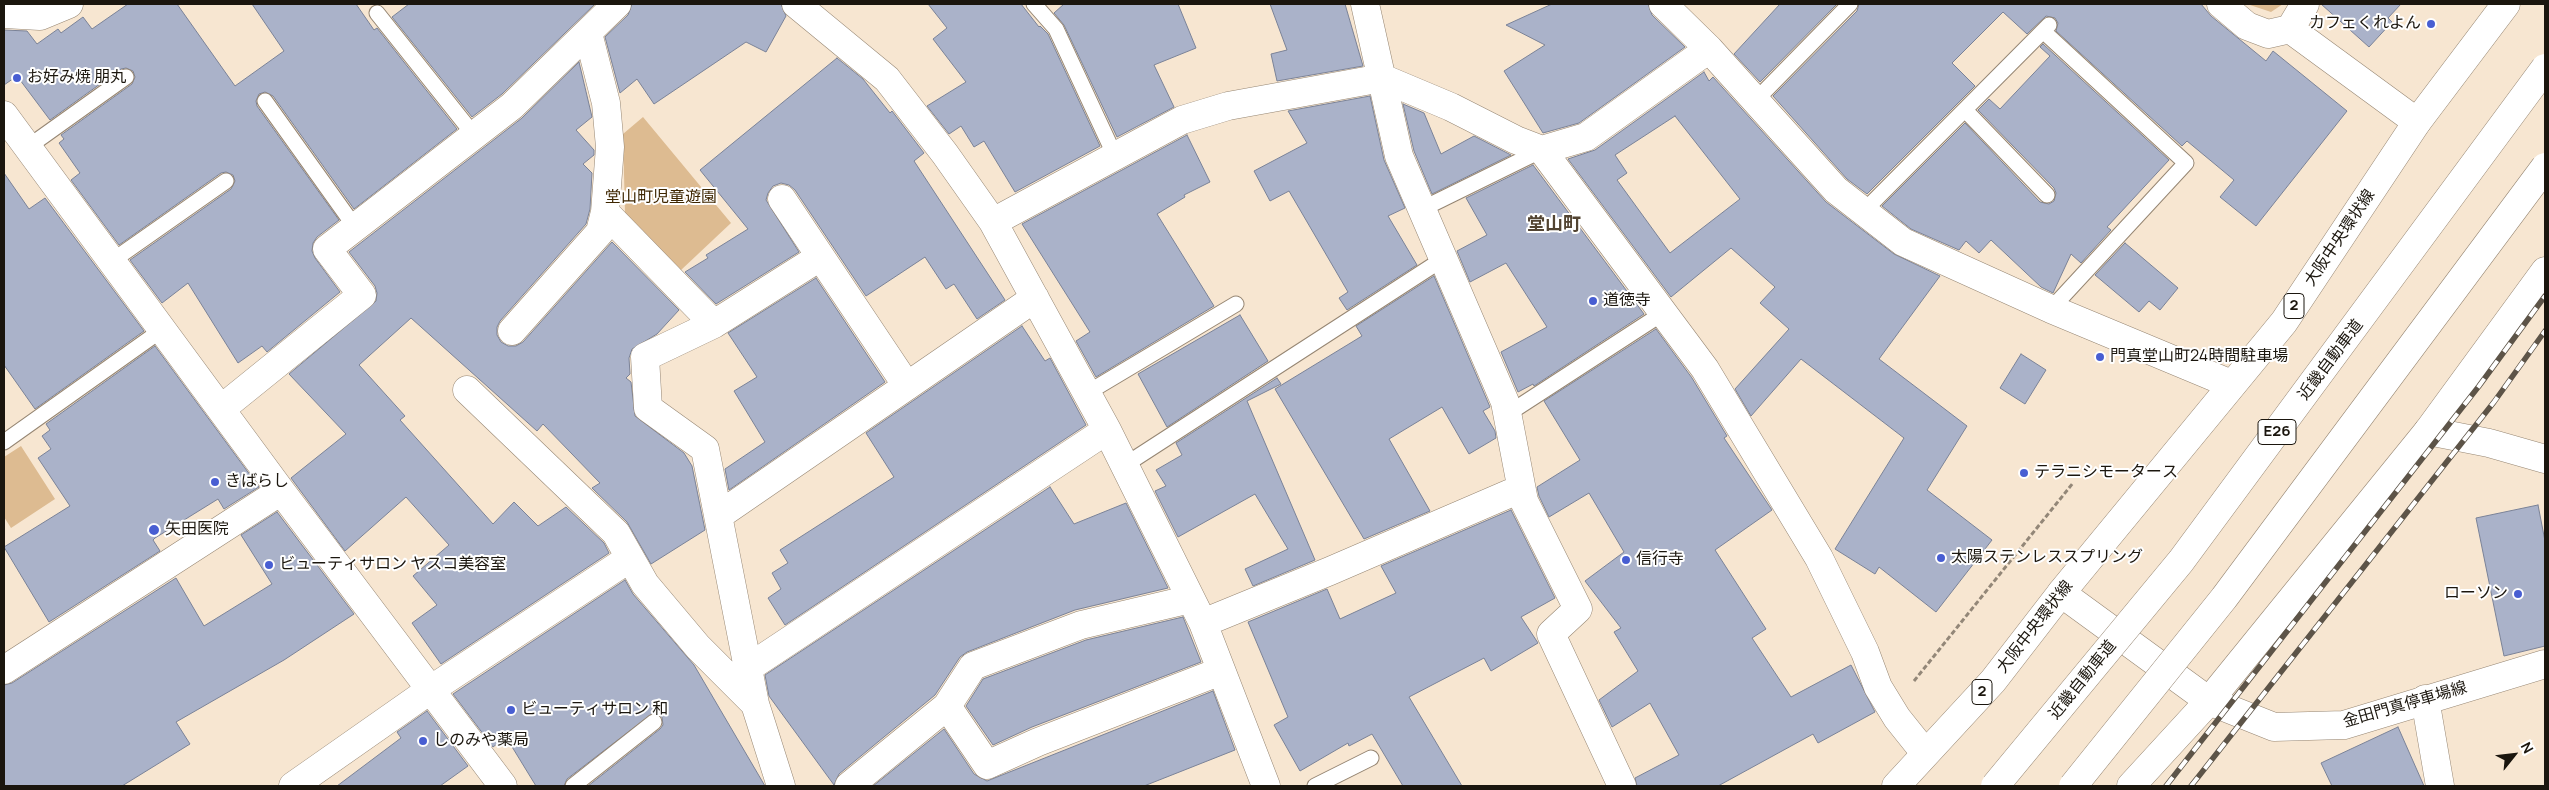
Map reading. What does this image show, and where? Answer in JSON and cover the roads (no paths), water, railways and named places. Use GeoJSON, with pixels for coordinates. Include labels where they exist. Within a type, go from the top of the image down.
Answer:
{"type":"FeatureCollection","features":[{"type":"Feature","properties":{"kind":"main road"},"geometry":{"type":"LineString","coordinates":[[4,14],[40,16],[69,4]]}},
{"type":"Feature","properties":{"kind":"main road"},"geometry":{"type":"LineString","coordinates":[[221,409],[362,295],[326,249],[512,106],[617,4]]}},
{"type":"Feature","properties":{"kind":"main road"},"geometry":{"type":"LineString","coordinates":[[796,4],[888,79],[945,154],[993,222],[1107,430],[1191,598],[1203,623],[1266,786]]}},
{"type":"Feature","properties":{"kind":"main road"},"geometry":{"type":"LineString","coordinates":[[1365,4],[1399,156],[1504,402],[1520,489],[1578,609],[1551,634],[1622,786]]}},
{"type":"Feature","properties":{"kind":"main road"},"geometry":{"type":"LineString","coordinates":[[1663,4],[1709,49],[1836,190],[1903,242],[2051,309],[2231,384]]}},
{"type":"Feature","properties":{"kind":"main road"},"geometry":{"type":"LineString","coordinates":[[2221,4],[2247,26],[2268,34],[2290,29],[2305,4]]}},
{"type":"Feature","properties":{"kind":"main road","name":"大阪中央環状線"},"geometry":{"type":"LineString","coordinates":[[1896,786],[1993,681],[2061,593],[2231,384],[2284,322],[2417,122],[2506,4]]}},
{"type":"Feature","properties":{"kind":"main road"},"geometry":{"type":"LineString","coordinates":[[2290,29],[2417,122]]}},
{"type":"Feature","properties":{"kind":"main road"},"geometry":{"type":"LineString","coordinates":[[512,331],[600,232],[605,212],[610,147],[606,103],[588,33]]}},
{"type":"Feature","properties":{"kind":"main road"},"geometry":{"type":"LineString","coordinates":[[1542,150],[1586,137],[1709,49]]}},
{"type":"Feature","properties":{"kind":"main road","name":"近畿自動車道"},"geometry":{"type":"LineString","coordinates":[[1996,786],[2181,561],[2545,68]]}},
{"type":"Feature","properties":{"kind":"main road"},"geometry":{"type":"LineString","coordinates":[[993,222],[1182,120],[1228,106],[1382,78],[1451,107],[1516,140],[1542,150],[1705,369],[1819,558],[1865,652],[1878,687],[1897,718],[1925,753]]}},
{"type":"Feature","properties":{"kind":"main road"},"geometry":{"type":"LineString","coordinates":[[4,115],[281,491],[503,786]]}},
{"type":"Feature","properties":{"kind":"main road"},"geometry":{"type":"LineString","coordinates":[[2073,786],[2224,598],[2545,168]]}},
{"type":"Feature","properties":{"kind":"main road"},"geometry":{"type":"LineString","coordinates":[[782,199],[907,386]]}},
{"type":"Feature","properties":{"kind":"main road"},"geometry":{"type":"LineString","coordinates":[[605,212],[714,324]]}},
{"type":"Feature","properties":{"kind":"main road"},"geometry":{"type":"LineString","coordinates":[[781,786],[755,704],[705,449],[648,408],[645,357],[714,324],[820,257]]}},
{"type":"Feature","properties":{"kind":"main road"},"geometry":{"type":"LineString","coordinates":[[2131,786],[2210,701],[2428,431],[2545,271]]}},
{"type":"Feature","properties":{"kind":"main road"},"geometry":{"type":"LineString","coordinates":[[718,516],[1035,298]]}},
{"type":"Feature","properties":{"kind":"main road"},"geometry":{"type":"LineString","coordinates":[[467,390],[616,533],[645,584],[698,647],[755,704]]}},
{"type":"Feature","properties":{"kind":"main road"},"geometry":{"type":"LineString","coordinates":[[748,668],[1107,430]]}},
{"type":"Feature","properties":{"kind":"main road"},"geometry":{"type":"LineString","coordinates":[[2428,431],[2489,443],[2545,459]]}},
{"type":"Feature","properties":{"kind":"main road"},"geometry":{"type":"LineString","coordinates":[[1203,623],[1330,571],[1520,489]]}},
{"type":"Feature","properties":{"kind":"main road"},"geometry":{"type":"LineString","coordinates":[[4,670],[281,491]]}},
{"type":"Feature","properties":{"kind":"main road"},"geometry":{"type":"LineString","coordinates":[[293,786],[430,690],[630,558]]}},
{"type":"Feature","properties":{"kind":"main road","name":"金田門真停車場線"},"geometry":{"type":"LineString","coordinates":[[2061,593],[2210,701],[2274,727],[2344,725],[2545,664]]}},
{"type":"Feature","properties":{"kind":"main road"},"geometry":{"type":"LineString","coordinates":[[849,786],[946,706],[973,666],[1081,625],[1191,598]]}},
{"type":"Feature","properties":{"kind":"main road"},"geometry":{"type":"LineString","coordinates":[[946,706],[987,765],[1038,742],[1221,671]]}},
{"type":"Feature","properties":{"kind":"main road"},"geometry":{"type":"LineString","coordinates":[[2425,700],[2440,786]]}},
{"type":"Feature","properties":{"kind":"lane"},"geometry":{"type":"LineString","coordinates":[[1034,4],[1056,29],[1115,156]]}},
{"type":"Feature","properties":{"kind":"lane"},"geometry":{"type":"LineString","coordinates":[[1756,100],[1850,4]]}},
{"type":"Feature","properties":{"kind":"lane"},"geometry":{"type":"LineString","coordinates":[[377,13],[474,135]]}},
{"type":"Feature","properties":{"kind":"lane"},"geometry":{"type":"LineString","coordinates":[[1864,212],[2046,28],[2186,163],[2051,309]]}},
{"type":"Feature","properties":{"kind":"lane"},"geometry":{"type":"LineString","coordinates":[[28,147],[126,77]]}},
{"type":"Feature","properties":{"kind":"lane"},"geometry":{"type":"LineString","coordinates":[[265,101],[355,227]]}},
{"type":"Feature","properties":{"kind":"lane"},"geometry":{"type":"LineString","coordinates":[[1965,110],[2047,195]]}},
{"type":"Feature","properties":{"kind":"lane"},"geometry":{"type":"LineString","coordinates":[[1422,208],[1542,150]]}},
{"type":"Feature","properties":{"kind":"lane"},"geometry":{"type":"LineString","coordinates":[[112,261],[226,181]]}},
{"type":"Feature","properties":{"kind":"lane"},"geometry":{"type":"LineString","coordinates":[[1125,465],[1443,258]]}},
{"type":"Feature","properties":{"kind":"lane"},"geometry":{"type":"LineString","coordinates":[[1087,393],[1236,304]]}},
{"type":"Feature","properties":{"kind":"lane"},"geometry":{"type":"LineString","coordinates":[[1506,415],[1663,313]]}},
{"type":"Feature","properties":{"kind":"lane"},"geometry":{"type":"LineString","coordinates":[[5,440],[163,329]]}},
{"type":"Feature","properties":{"kind":"lane"},"geometry":{"type":"LineString","coordinates":[[573,786],[654,722]]}},
{"type":"Feature","properties":{"kind":"lane"},"geometry":{"type":"LineString","coordinates":[[1315,786],[1371,758]]}},
{"type":"Feature","properties":{"kind":"railway"},"geometry":{"type":"LineString","coordinates":[[2166,786],[2479,386],[2545,296]]}},
{"type":"Feature","properties":{"kind":"railway"},"geometry":{"type":"LineString","coordinates":[[2191,786],[2494,402],[2545,331]]}},
{"type":"Feature","properties":{"kind":"place","name":"カフェくれよん"},"geometry":{"type":"Point","coordinates":[2431,24]}},
{"type":"Feature","properties":{"kind":"place","name":"お好み焼 朋丸"},"geometry":{"type":"Point","coordinates":[17,78]}},
{"type":"Feature","properties":{"kind":"place","name":"道徳寺"},"geometry":{"type":"Point","coordinates":[1593,301]}},
{"type":"Feature","properties":{"kind":"place","name":"門真堂山町24時間駐車場"},"geometry":{"type":"Point","coordinates":[2100,357]}},
{"type":"Feature","properties":{"kind":"place","name":"テラニシモータース"},"geometry":{"type":"Point","coordinates":[2024,473]}},
{"type":"Feature","properties":{"kind":"place","name":"きばらし"},"geometry":{"type":"Point","coordinates":[215,482]}},
{"type":"Feature","properties":{"kind":"place","name":"矢田医院"},"geometry":{"type":"Point","coordinates":[154,530]}},
{"type":"Feature","properties":{"kind":"place","name":"太陽ステンレススプリング"},"geometry":{"type":"Point","coordinates":[1941,558]}},
{"type":"Feature","properties":{"kind":"place","name":"信行寺"},"geometry":{"type":"Point","coordinates":[1626,560]}},
{"type":"Feature","properties":{"kind":"place","name":"ビューティサロン ヤスコ美容室"},"geometry":{"type":"Point","coordinates":[269,565]}},
{"type":"Feature","properties":{"kind":"place","name":"ローソン"},"geometry":{"type":"Point","coordinates":[2518,594]}},
{"type":"Feature","properties":{"kind":"place","name":"ビューティサロン 和"},"geometry":{"type":"Point","coordinates":[511,710]}},
{"type":"Feature","properties":{"kind":"place","name":"しのみや薬局"},"geometry":{"type":"Point","coordinates":[423,741]}},
{"type":"Feature","properties":{"kind":"district","name":"堂山町"},"geometry":{"type":"Point","coordinates":[1554,225]}},
{"type":"Feature","properties":{"kind":"park label","name":"堂山町児童遊園"},"geometry":{"type":"Point","coordinates":[661,198]}}]}
